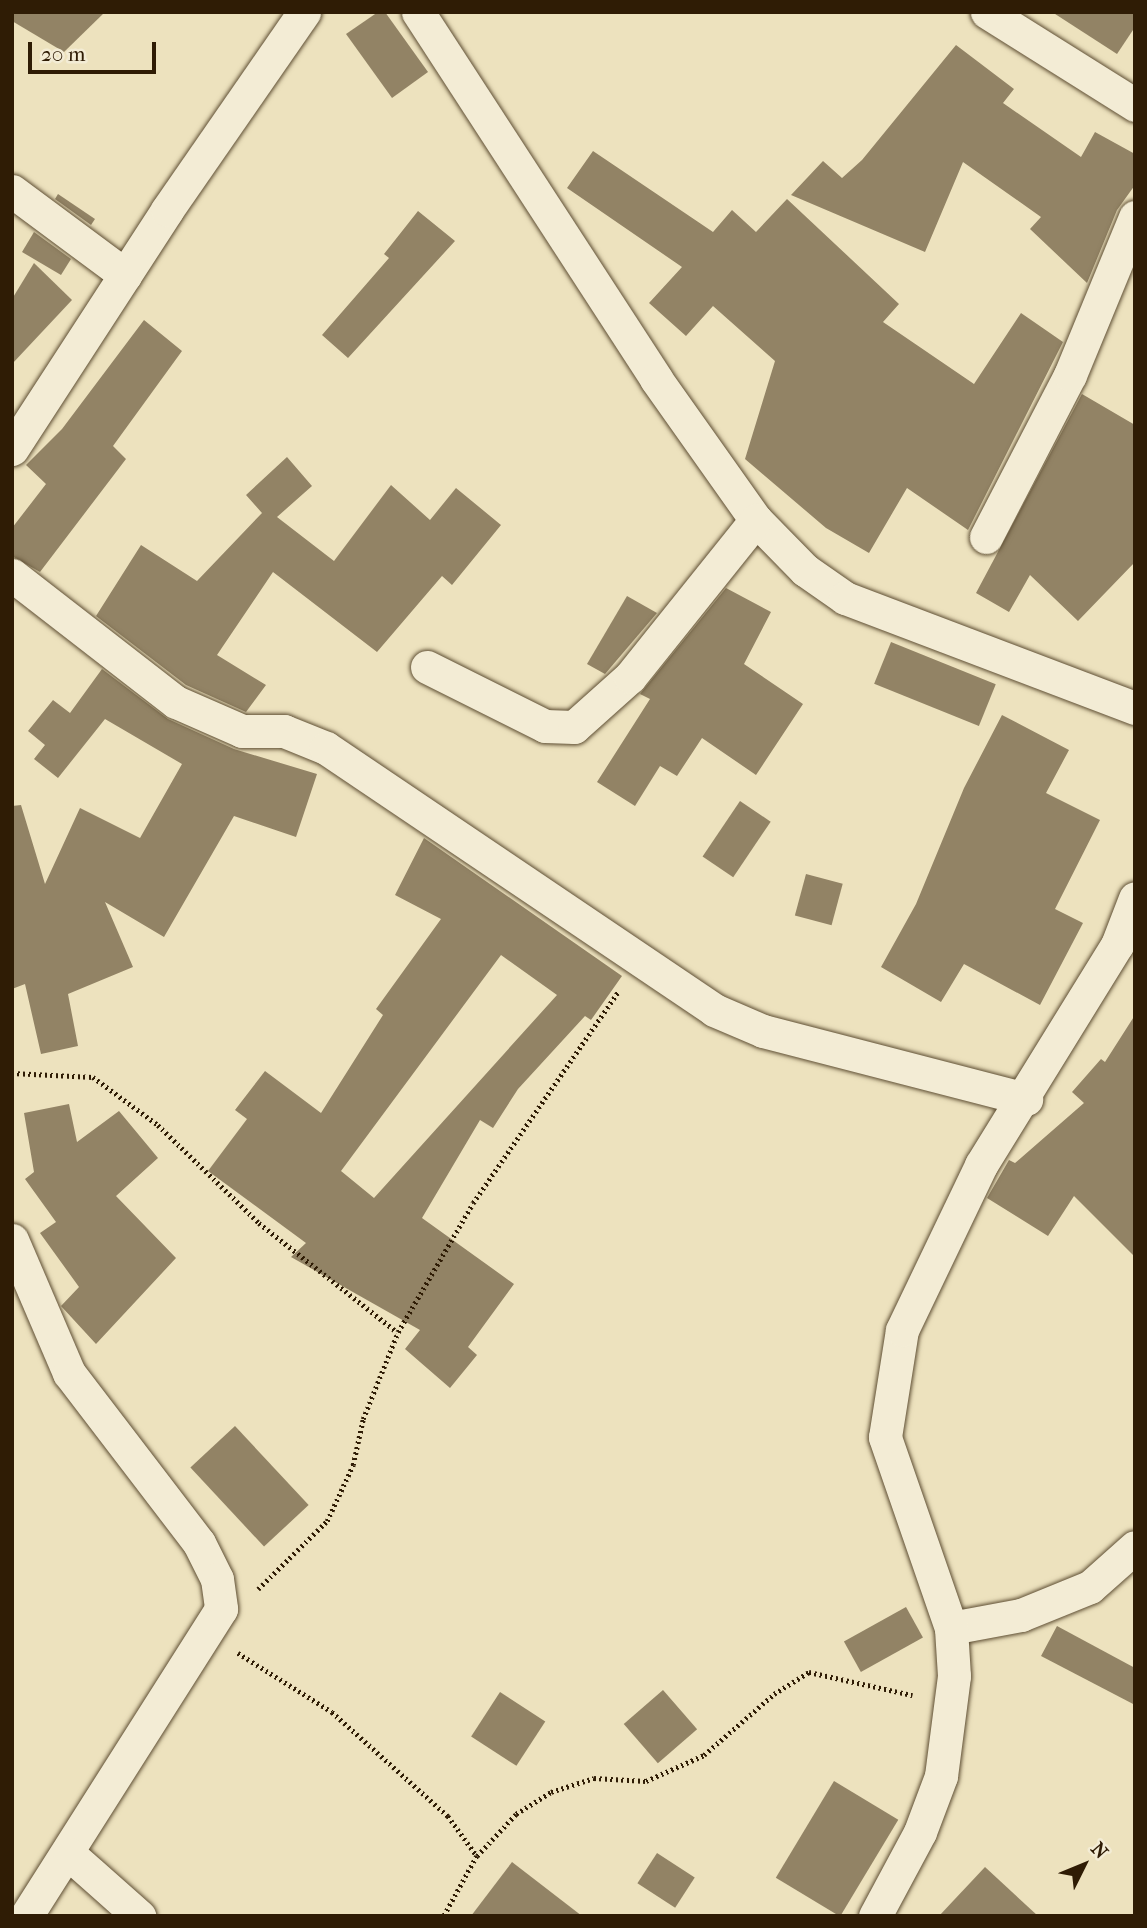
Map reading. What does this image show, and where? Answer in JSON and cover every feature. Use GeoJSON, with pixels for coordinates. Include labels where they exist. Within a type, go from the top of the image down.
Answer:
{"type":"FeatureCollection","features":[{"type":"Feature","properties":{"kind":"street"},"geometry":{"type":"LineString","coordinates":[[12,449],[125,275],[304,12]]}},
{"type":"Feature","properties":{"kind":"street"},"geometry":{"type":"LineString","coordinates":[[418,12],[656,379],[756,520],[805,570],[845,598],[1135,708]]}},
{"type":"Feature","properties":{"kind":"street"},"geometry":{"type":"LineString","coordinates":[[987,12],[1135,105]]}},
{"type":"Feature","properties":{"kind":"street"},"geometry":{"type":"LineString","coordinates":[[12,191],[125,275]]}},
{"type":"Feature","properties":{"kind":"street"},"geometry":{"type":"LineString","coordinates":[[986,537],[1070,375],[1135,217]]}},
{"type":"Feature","properties":{"kind":"street"},"geometry":{"type":"LineString","coordinates":[[427,667],[545,726],[574,727],[629,677],[756,520]]}},
{"type":"Feature","properties":{"kind":"street"},"geometry":{"type":"LineString","coordinates":[[12,575],[176,702],[232,728],[284,731],[326,748],[640,960],[745,1025],[1026,1099]]}},
{"type":"Feature","properties":{"kind":"street"},"geometry":{"type":"LineString","coordinates":[[875,1916],[920,1832],[940,1776],[954,1676],[951,1628],[885,1437],[890,1384],[918,1288],[981,1165],[1026,1099],[1117,945],[1135,898]]}},
{"type":"Feature","properties":{"kind":"street"},"geometry":{"type":"LineString","coordinates":[[12,1240],[69,1373],[199,1543],[217,1579],[221,1609],[69,1854],[26,1916]]}},
{"type":"Feature","properties":{"kind":"street"},"geometry":{"type":"LineString","coordinates":[[951,1628],[1021,1615],[1090,1587],[1135,1547]]}},
{"type":"Feature","properties":{"kind":"street"},"geometry":{"type":"LineString","coordinates":[[69,1854],[139,1916]]}},
{"type":"Feature","properties":{"kind":"path"},"geometry":{"type":"LineString","coordinates":[[477,1856],[448,1816],[332,1712],[240,1657],[221,1609],[267,1584],[327,1521],[353,1465],[363,1419],[398,1332],[473,1203],[640,960]]}},
{"type":"Feature","properties":{"kind":"path"},"geometry":{"type":"LineString","coordinates":[[12,1073],[93,1077],[159,1125],[259,1223],[398,1332]]}},
{"type":"Feature","properties":{"kind":"path"},"geometry":{"type":"LineString","coordinates":[[444,1916],[477,1856],[516,1814],[551,1792],[594,1778],[646,1781],[704,1755],[774,1693],[810,1672],[902,1696],[927,1694],[954,1676]]}},
{"type":"Feature","properties":{"kind":"building"},"geometry":{"type":"Polygon","coordinates":[[[12,12],[105,12],[64,52],[12,21],[12,12]]]}},
{"type":"Feature","properties":{"kind":"building"},"geometry":{"type":"Polygon","coordinates":[[[378,12],[385,12],[428,72],[392,98],[346,34],[378,12]]]}},
{"type":"Feature","properties":{"kind":"building"},"geometry":{"type":"Polygon","coordinates":[[[1052,12],[1135,12],[1135,27],[1117,54],[1052,12]]]}},
{"type":"Feature","properties":{"kind":"building"},"geometry":{"type":"Polygon","coordinates":[[[956,45],[1014,89],[1003,103],[1081,157],[1095,132],[1135,154],[1135,185],[1117,210],[1087,283],[1030,229],[1041,217],[963,162],[925,252],[791,195],[823,161],[842,178],[862,160],[956,45]]]}},
{"type":"Feature","properties":{"kind":"building"},"geometry":{"type":"Polygon","coordinates":[[[593,151],[713,232],[732,210],[756,232],[787,199],[899,304],[883,322],[974,384],[1021,313],[1063,342],[968,530],[907,488],[869,553],[826,528],[745,459],[775,361],[713,306],[686,336],[649,303],[682,267],[567,188],[593,151]]]}},
{"type":"Feature","properties":{"kind":"building"},"geometry":{"type":"Polygon","coordinates":[[[58,194],[95,219],[91,225],[55,199],[58,194]]]}},
{"type":"Feature","properties":{"kind":"building"},"geometry":{"type":"Polygon","coordinates":[[[418,211],[455,241],[348,358],[322,335],[389,258],[384,254],[418,211]]]}},
{"type":"Feature","properties":{"kind":"building"},"geometry":{"type":"Polygon","coordinates":[[[34,232],[71,259],[61,275],[22,252],[34,232]]]}},
{"type":"Feature","properties":{"kind":"building"},"geometry":{"type":"Polygon","coordinates":[[[34,263],[72,300],[12,364],[12,299],[34,263]]]}},
{"type":"Feature","properties":{"kind":"building"},"geometry":{"type":"Polygon","coordinates":[[[144,320],[182,351],[113,446],[126,459],[40,572],[12,556],[12,528],[46,484],[26,465],[62,429],[144,320]]]}},
{"type":"Feature","properties":{"kind":"building"},"geometry":{"type":"Polygon","coordinates":[[[1082,394],[1135,425],[1135,562],[1078,621],[1030,575],[1009,612],[976,593],[1082,394]]]}},
{"type":"Feature","properties":{"kind":"building"},"geometry":{"type":"Polygon","coordinates":[[[287,457],[312,486],[277,517],[334,561],[391,485],[430,520],[456,488],[501,525],[452,585],[442,576],[377,652],[273,572],[217,655],[266,685],[246,712],[186,685],[96,616],[141,545],[197,581],[262,513],[246,495],[287,457]]]}},
{"type":"Feature","properties":{"kind":"building"},"geometry":{"type":"Polygon","coordinates":[[[726,588],[771,612],[744,664],[803,704],[756,775],[702,738],[677,776],[660,766],[635,806],[597,782],[650,699],[640,694],[726,588]]]}},
{"type":"Feature","properties":{"kind":"building"},"geometry":{"type":"Polygon","coordinates":[[[627,596],[657,613],[605,674],[587,664],[627,596]]]}},
{"type":"Feature","properties":{"kind":"building"},"geometry":{"type":"Polygon","coordinates":[[[891,642],[996,684],[979,726],[874,684],[891,642]]]}},
{"type":"Feature","properties":{"kind":"building"},"geometry":{"type":"Polygon","coordinates":[[[102,669],[168,719],[234,749],[317,774],[296,837],[234,816],[164,937],[105,902],[133,967],[68,994],[78,1046],[41,1054],[25,984],[12,989],[12,806],[21,805],[45,884],[80,808],[140,838],[182,764],[105,719],[58,778],[34,759],[45,745],[28,731],[53,700],[70,713],[102,669]]]}},
{"type":"Feature","properties":{"kind":"building"},"geometry":{"type":"Polygon","coordinates":[[[1002,715],[1069,750],[1046,793],[1100,820],[1055,909],[1083,923],[1040,1005],[964,964],[941,1002],[881,967],[916,904],[964,788],[1002,715]]]}},
{"type":"Feature","properties":{"kind":"building"},"geometry":{"type":"Polygon","coordinates":[[[740,801],[771,822],[733,877],[703,857],[740,801]]]}},
{"type":"Feature","properties":{"kind":"building"},"geometry":{"type":"Polygon","coordinates":[[[424,838],[622,976],[591,1020],[585,1016],[518,1089],[493,1128],[480,1120],[422,1218],[514,1284],[468,1347],[477,1355],[450,1388],[405,1349],[420,1330],[291,1257],[306,1243],[208,1171],[247,1119],[235,1110],[265,1071],[321,1113],[383,1015],[376,1009],[441,919],[395,895],[424,838]],[[501,955],[341,1171],[374,1198],[557,995],[501,955]]]}},
{"type":"Feature","properties":{"kind":"building"},"geometry":{"type":"Polygon","coordinates":[[[806,874],[843,884],[832,925],[795,916],[806,874]]]}},
{"type":"Feature","properties":{"kind":"building"},"geometry":{"type":"Polygon","coordinates":[[[1135,1015],[1135,1257],[1074,1196],[1048,1236],[987,1198],[1009,1160],[1015,1163],[1084,1103],[1072,1092],[1101,1059],[1105,1062],[1135,1015]]]}},
{"type":"Feature","properties":{"kind":"building"},"geometry":{"type":"Polygon","coordinates":[[[69,1104],[77,1142],[119,1111],[158,1158],[116,1196],[176,1258],[96,1344],[61,1306],[79,1287],[40,1233],[56,1222],[25,1179],[34,1172],[24,1113],[69,1104]]]}},
{"type":"Feature","properties":{"kind":"building"},"geometry":{"type":"Polygon","coordinates":[[[235,1426],[309,1505],[264,1547],[190,1468],[235,1426]]]}},
{"type":"Feature","properties":{"kind":"building"},"geometry":{"type":"Polygon","coordinates":[[[906,1607],[923,1638],[861,1672],[844,1641],[906,1607]]]}},
{"type":"Feature","properties":{"kind":"building"},"geometry":{"type":"Polygon","coordinates":[[[1057,1626],[1135,1668],[1135,1705],[1041,1656],[1057,1626]]]}},
{"type":"Feature","properties":{"kind":"building"},"geometry":{"type":"Polygon","coordinates":[[[663,1690],[697,1729],[658,1763],[624,1724],[663,1690]]]}},
{"type":"Feature","properties":{"kind":"building"},"geometry":{"type":"Polygon","coordinates":[[[500,1692],[545,1721],[516,1766],[471,1736],[500,1692]]]}},
{"type":"Feature","properties":{"kind":"building"},"geometry":{"type":"Polygon","coordinates":[[[834,1781],[898,1820],[840,1916],[776,1878],[834,1781]]]}},
{"type":"Feature","properties":{"kind":"building"},"geometry":{"type":"Polygon","coordinates":[[[657,1853],[695,1878],[675,1908],[637,1883],[657,1853]]]}},
{"type":"Feature","properties":{"kind":"building"},"geometry":{"type":"Polygon","coordinates":[[[512,1862],[582,1916],[471,1916],[512,1862]]]}},
{"type":"Feature","properties":{"kind":"building"},"geometry":{"type":"Polygon","coordinates":[[[985,1867],[1038,1916],[939,1916],[985,1867]]]}}]}
